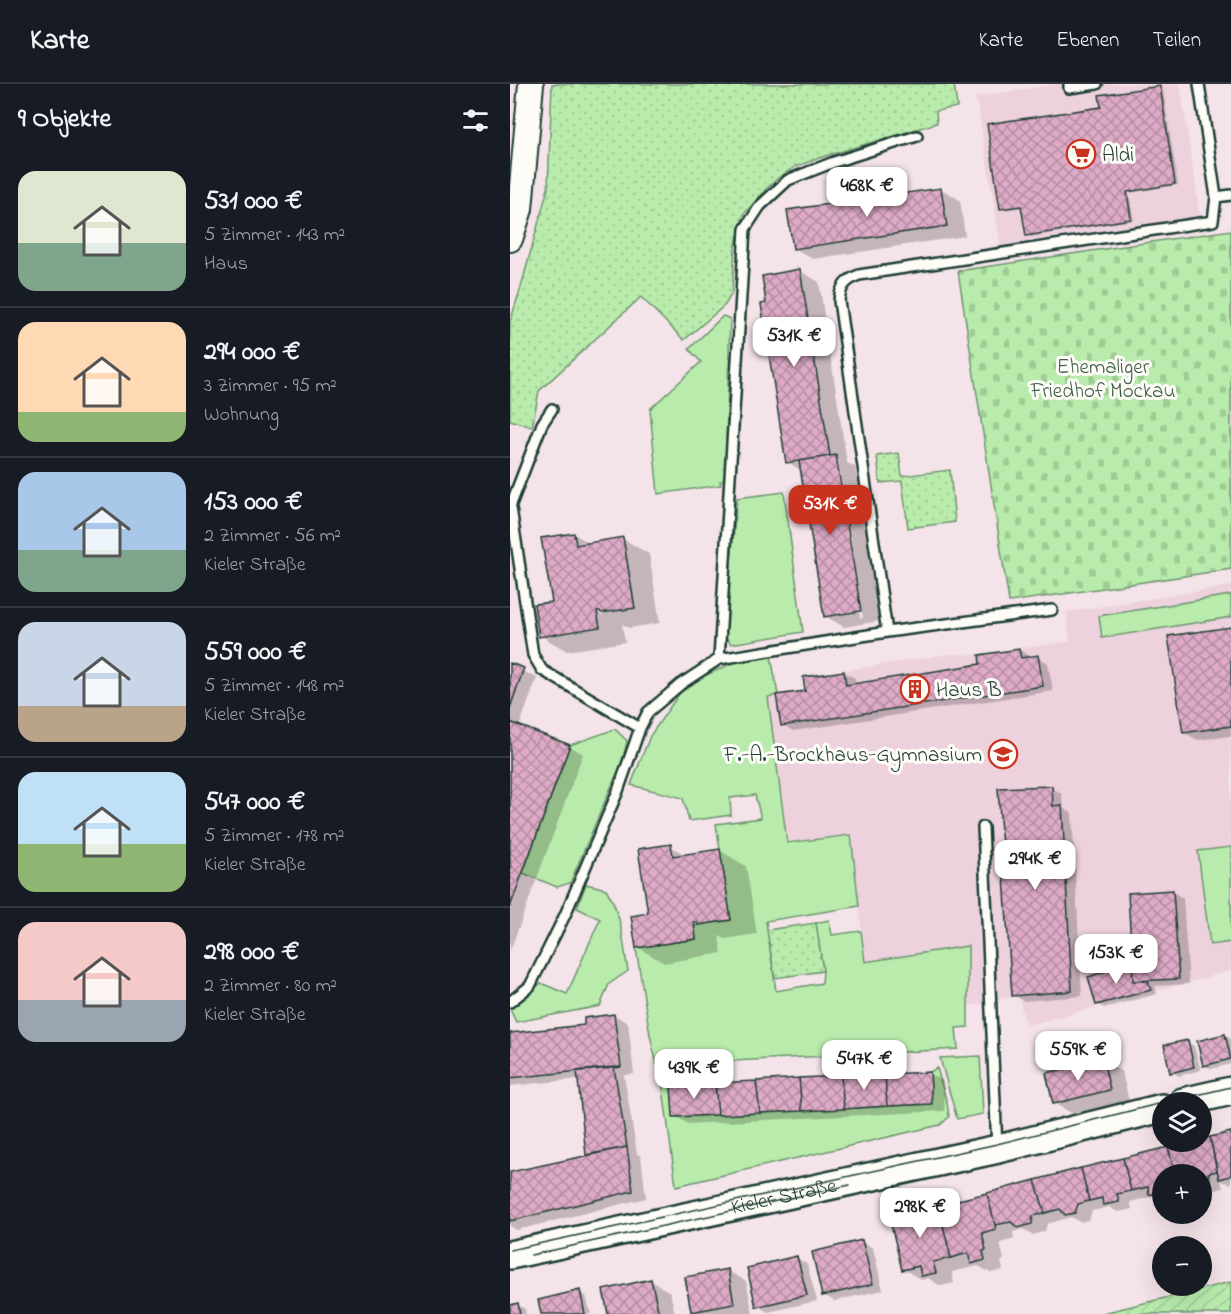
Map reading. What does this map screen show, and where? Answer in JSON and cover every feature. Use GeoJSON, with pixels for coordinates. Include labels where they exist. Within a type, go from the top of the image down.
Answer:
{"type":"FeatureCollection","features":[{"type":"Feature","properties":{"kind":"main road"},"geometry":{"type":"LineString","coordinates":[[1212,1095],[1231,1091]]}},
{"type":"Feature","properties":{"kind":"main road","name":"Kieler Straße"},"geometry":{"type":"LineString","coordinates":[[510,1256],[998,1149],[1152,1110]]}},
{"type":"Feature","properties":{"kind":"street"},"geometry":{"type":"LineString","coordinates":[[510,239],[520,209],[531,84]]}},
{"type":"Feature","properties":{"kind":"lane"},"geometry":{"type":"LineString","coordinates":[[1069,84],[1069,88],[1097,84]]}},
{"type":"Feature","properties":{"kind":"lane"},"geometry":{"type":"LineString","coordinates":[[887,632],[838,302],[839,292],[850,278],[859,274],[1213,221],[1216,197],[1199,84]]}},
{"type":"Feature","properties":{"kind":"lane"},"geometry":{"type":"LineString","coordinates":[[719,659],[745,228],[760,206],[788,180],[834,162],[917,136]]}},
{"type":"Feature","properties":{"kind":"lane"},"geometry":{"type":"LineString","coordinates":[[1216,197],[1231,195]]}},
{"type":"Feature","properties":{"kind":"lane"},"geometry":{"type":"LineString","coordinates":[[552,409],[542,424],[511,508],[533,655],[542,670],[640,728]]}},
{"type":"Feature","properties":{"kind":"lane"},"geometry":{"type":"LineString","coordinates":[[510,1002],[530,986],[566,915],[648,712],[681,684],[719,659],[887,632],[1052,610]]}},
{"type":"Feature","properties":{"kind":"lane"},"geometry":{"type":"LineString","coordinates":[[983,826],[998,1149]]}},
{"type":"Feature","properties":{"kind":"shaded area","name":"Aldi"},"geometry":{"type":"Polygon","coordinates":[[[1058,84],[1180,84],[1200,216],[1001,246],[976,97],[1058,84]]]}},
{"type":"Feature","properties":{"kind":"shaded area","name":"F.-A.-Brockhaus-Gymnasium"},"geometry":{"type":"Polygon","coordinates":[[[1231,586],[1231,971],[1025,1026],[1019,995],[968,1006],[968,946],[865,962],[851,835],[787,843],[767,696],[805,691],[803,677],[948,654],[979,655],[1070,641],[1066,612],[1231,586]]]}},
{"type":"Feature","properties":{"kind":"green space"},"geometry":{"type":"Polygon","coordinates":[[[552,84],[954,84],[957,107],[936,111],[937,123],[819,158],[795,167],[778,178],[744,214],[735,247],[732,293],[725,305],[684,340],[641,297],[539,391],[532,427],[510,420],[510,322],[548,188],[552,84]]]}},
{"type":"Feature","properties":{"kind":"green space","name":"Ehemaliger Friedhof Mockau"},"geometry":{"type":"Polygon","coordinates":[[[1231,230],[1231,569],[1009,602],[958,271],[1231,230]]]}},
{"type":"Feature","properties":{"kind":"green space"},"geometry":{"type":"Polygon","coordinates":[[[723,316],[730,319],[725,480],[720,481],[721,485],[658,494],[650,409],[701,362],[689,349],[723,316]]]}},
{"type":"Feature","properties":{"kind":"green space"},"geometry":{"type":"Polygon","coordinates":[[[899,453],[902,476],[950,470],[955,522],[908,528],[902,481],[880,483],[877,456],[899,453]]]}},
{"type":"Feature","properties":{"kind":"green space"},"geometry":{"type":"Polygon","coordinates":[[[784,492],[803,632],[731,644],[724,635],[737,498],[784,492]]]}},
{"type":"Feature","properties":{"kind":"green space"},"geometry":{"type":"Polygon","coordinates":[[[1231,595],[1231,617],[1102,638],[1099,616],[1231,595]]]}},
{"type":"Feature","properties":{"kind":"green space"},"geometry":{"type":"Polygon","coordinates":[[[771,656],[778,695],[768,697],[787,843],[851,835],[859,906],[766,921],[776,991],[822,983],[823,971],[816,923],[829,920],[832,935],[861,931],[865,962],[968,946],[968,1027],[956,1028],[958,1049],[657,1065],[636,948],[696,939],[694,926],[731,920],[716,824],[761,818],[755,795],[730,798],[731,815],[689,821],[683,798],[631,785],[650,736],[679,694],[702,677],[737,661],[771,656]]]}},
{"type":"Feature","properties":{"kind":"green space"},"geometry":{"type":"Polygon","coordinates":[[[615,729],[627,741],[623,759],[570,883],[557,887],[523,873],[570,745],[615,729]]]}},
{"type":"Feature","properties":{"kind":"green space"},"geometry":{"type":"Polygon","coordinates":[[[1231,847],[1231,942],[1210,945],[1198,851],[1231,847]]]}},
{"type":"Feature","properties":{"kind":"green space"},"geometry":{"type":"Polygon","coordinates":[[[586,884],[606,889],[611,898],[621,928],[628,971],[609,984],[600,1006],[516,1022],[510,1009],[541,983],[567,994],[600,919],[577,908],[586,884]]]}},
{"type":"Feature","properties":{"kind":"green space"},"geometry":{"type":"Polygon","coordinates":[[[816,923],[823,971],[775,978],[767,930],[816,923]]]}},
{"type":"Feature","properties":{"kind":"green space"},"geometry":{"type":"Polygon","coordinates":[[[980,1056],[983,1114],[957,1119],[940,1058],[980,1056]]]}},
{"type":"Feature","properties":{"kind":"green space"},"geometry":{"type":"Polygon","coordinates":[[[937,1068],[949,1117],[940,1125],[676,1186],[661,1074],[672,1073],[674,1117],[931,1104],[930,1072],[937,1068]]]}},
{"type":"Feature","properties":{"kind":"green space"},"geometry":{"type":"Polygon","coordinates":[[[1231,1282],[1231,1314],[1099,1314],[1173,1296],[1212,1296],[1212,1287],[1231,1282]]]}},
{"type":"Feature","properties":{"kind":"building","name":"Aldi"},"geometry":{"type":"Polygon","coordinates":[[[1160,86],[1175,184],[1127,192],[1131,219],[1026,236],[1021,206],[1000,209],[987,124],[1101,107],[1099,95],[1160,86]]]}},
{"type":"Feature","properties":{"kind":"building"},"geometry":{"type":"Polygon","coordinates":[[[941,188],[947,226],[793,249],[787,210],[941,188]]]}},
{"type":"Feature","properties":{"kind":"building"},"geometry":{"type":"Polygon","coordinates":[[[800,269],[830,456],[786,463],[761,304],[766,303],[762,276],[800,269]]]}},
{"type":"Feature","properties":{"kind":"building"},"geometry":{"type":"Polygon","coordinates":[[[836,455],[861,611],[824,617],[799,461],[836,455]]]}},
{"type":"Feature","properties":{"kind":"building"},"geometry":{"type":"Polygon","coordinates":[[[574,533],[576,545],[623,537],[635,608],[601,613],[597,611],[600,627],[539,637],[534,604],[552,602],[541,538],[574,533]]]}},
{"type":"Feature","properties":{"kind":"building"},"geometry":{"type":"Polygon","coordinates":[[[1231,627],[1231,726],[1183,733],[1168,636],[1231,627]]]}},
{"type":"Feature","properties":{"kind":"building","name":"Haus B"},"geometry":{"type":"Polygon","coordinates":[[[1019,649],[1021,658],[1038,655],[1043,686],[781,726],[776,695],[805,691],[803,677],[844,671],[846,685],[980,664],[979,655],[1019,649]]]}},
{"type":"Feature","properties":{"kind":"building"},"geometry":{"type":"Polygon","coordinates":[[[510,663],[524,668],[510,708],[510,663]]]}},
{"type":"Feature","properties":{"kind":"building"},"geometry":{"type":"Polygon","coordinates":[[[510,722],[570,745],[510,907],[510,722]]]}},
{"type":"Feature","properties":{"kind":"building"},"geometry":{"type":"Polygon","coordinates":[[[1052,786],[1053,806],[1062,805],[1072,991],[1012,996],[998,788],[1052,786]]]}},
{"type":"Feature","properties":{"kind":"building"},"geometry":{"type":"Polygon","coordinates":[[[671,844],[673,856],[720,849],[731,920],[698,925],[694,922],[696,939],[636,948],[631,916],[648,913],[638,849],[671,844]]]}},
{"type":"Feature","properties":{"kind":"building"},"geometry":{"type":"Polygon","coordinates":[[[1173,890],[1179,979],[1133,981],[1128,893],[1173,890]]]}},
{"type":"Feature","properties":{"kind":"building"},"geometry":{"type":"Polygon","coordinates":[[[1132,963],[1133,981],[1148,981],[1151,990],[1096,1005],[1088,977],[1132,963]]]}},
{"type":"Feature","properties":{"kind":"building"},"geometry":{"type":"Polygon","coordinates":[[[614,1014],[621,1067],[510,1078],[510,1033],[584,1025],[584,1018],[614,1014]]]}},
{"type":"Feature","properties":{"kind":"building"},"geometry":{"type":"Polygon","coordinates":[[[1225,1034],[1231,1059],[1203,1066],[1197,1041],[1225,1034]]]}},
{"type":"Feature","properties":{"kind":"building"},"geometry":{"type":"Polygon","coordinates":[[[1188,1040],[1194,1067],[1170,1073],[1164,1045],[1188,1040]]]}},
{"type":"Feature","properties":{"kind":"building"},"geometry":{"type":"Polygon","coordinates":[[[1103,1060],[1110,1090],[1053,1104],[1046,1073],[1103,1060]]]}},
{"type":"Feature","properties":{"kind":"building"},"geometry":{"type":"Polygon","coordinates":[[[614,1067],[627,1147],[586,1155],[577,1071],[614,1067]]]}},
{"type":"Feature","properties":{"kind":"building"},"geometry":{"type":"Polygon","coordinates":[[[930,1072],[932,1104],[887,1106],[885,1074],[930,1072]]]}},
{"type":"Feature","properties":{"kind":"building"},"geometry":{"type":"Polygon","coordinates":[[[885,1074],[887,1106],[844,1109],[841,1076],[885,1074]]]}},
{"type":"Feature","properties":{"kind":"building"},"geometry":{"type":"Polygon","coordinates":[[[841,1076],[844,1109],[802,1111],[799,1078],[841,1076]]]}},
{"type":"Feature","properties":{"kind":"building"},"geometry":{"type":"Polygon","coordinates":[[[799,1078],[802,1111],[760,1113],[756,1081],[799,1078]]]}},
{"type":"Feature","properties":{"kind":"building"},"geometry":{"type":"Polygon","coordinates":[[[756,1081],[760,1113],[718,1115],[715,1083],[756,1081]]]}},
{"type":"Feature","properties":{"kind":"building"},"geometry":{"type":"Polygon","coordinates":[[[715,1083],[718,1115],[673,1117],[671,1085],[715,1083]]]}},
{"type":"Feature","properties":{"kind":"building"},"geometry":{"type":"Polygon","coordinates":[[[1231,1132],[1231,1176],[1219,1179],[1212,1137],[1231,1132]]]}},
{"type":"Feature","properties":{"kind":"building"},"geometry":{"type":"Polygon","coordinates":[[[627,1147],[633,1191],[510,1221],[510,1172],[627,1147]]]}},
{"type":"Feature","properties":{"kind":"building"},"geometry":{"type":"Polygon","coordinates":[[[1212,1147],[1217,1171],[1212,1172],[1212,1164],[1172,1164],[1169,1152],[1212,1152],[1212,1147]]]}},
{"type":"Feature","properties":{"kind":"building"},"geometry":{"type":"Polygon","coordinates":[[[1152,1151],[1169,1152],[1172,1164],[1152,1164],[1152,1194],[1149,1195],[1148,1187],[1131,1191],[1123,1158],[1152,1151]]]}},
{"type":"Feature","properties":{"kind":"building"},"geometry":{"type":"Polygon","coordinates":[[[1123,1158],[1131,1191],[1117,1194],[1119,1202],[1103,1205],[1102,1198],[1089,1201],[1081,1168],[1123,1158]]]}},
{"type":"Feature","properties":{"kind":"building"},"geometry":{"type":"Polygon","coordinates":[[[1081,1168],[1089,1201],[1078,1204],[1075,1213],[1065,1215],[1060,1209],[1045,1213],[1035,1180],[1081,1168]]]}},
{"type":"Feature","properties":{"kind":"building"},"geometry":{"type":"Polygon","coordinates":[[[1035,1180],[1045,1213],[1033,1216],[1032,1224],[1018,1228],[1011,1222],[995,1225],[987,1193],[1035,1180]]]}},
{"type":"Feature","properties":{"kind":"building"},"geometry":{"type":"Polygon","coordinates":[[[987,1193],[996,1229],[982,1233],[986,1250],[983,1251],[985,1260],[971,1264],[968,1253],[951,1258],[938,1205],[987,1193]]]}},
{"type":"Feature","properties":{"kind":"building"},"geometry":{"type":"Polygon","coordinates":[[[938,1205],[951,1258],[933,1262],[936,1273],[921,1276],[919,1266],[902,1270],[889,1216],[938,1205]]]}},
{"type":"Feature","properties":{"kind":"building"},"geometry":{"type":"Polygon","coordinates":[[[862,1240],[873,1284],[822,1296],[812,1252],[862,1240]]]}},
{"type":"Feature","properties":{"kind":"building"},"geometry":{"type":"Polygon","coordinates":[[[797,1256],[807,1295],[756,1307],[747,1268],[797,1256]]]}},
{"type":"Feature","properties":{"kind":"building"},"geometry":{"type":"Polygon","coordinates":[[[728,1269],[734,1304],[691,1312],[685,1277],[728,1269]]]}},
{"type":"Feature","properties":{"kind":"building"},"geometry":{"type":"Polygon","coordinates":[[[651,1279],[659,1314],[608,1314],[603,1290],[651,1279]]]}},
{"type":"Feature","properties":{"kind":"building"},"geometry":{"type":"Polygon","coordinates":[[[580,1290],[585,1314],[541,1314],[538,1300],[580,1290]]]}},
{"type":"Feature","properties":{"kind":"building"},"geometry":{"type":"Polygon","coordinates":[[[518,1303],[520,1314],[510,1314],[510,1305],[518,1303]]]}},
{"type":"Feature","properties":{"kind":"tram line"},"geometry":{"type":"LineString","coordinates":[[1210,1092],[1231,1087]]}},
{"type":"Feature","properties":{"kind":"tram line"},"geometry":{"type":"LineString","coordinates":[[510,1250],[997,1144],[1152,1105]]}},
{"type":"Feature","properties":{"kind":"tram line"},"geometry":{"type":"LineString","coordinates":[[531,1255],[850,1185]]}},
{"type":"Feature","properties":{"kind":"place","name":"Aldi"},"geometry":{"type":"Point","coordinates":[1081,154]}},
{"type":"Feature","properties":{"kind":"place","name":"Haus B"},"geometry":{"type":"Point","coordinates":[915,689]}},
{"type":"Feature","properties":{"kind":"place","name":"F.-A.-Brockhaus-Gymnasium"},"geometry":{"type":"Point","coordinates":[1003,754]}}]}
